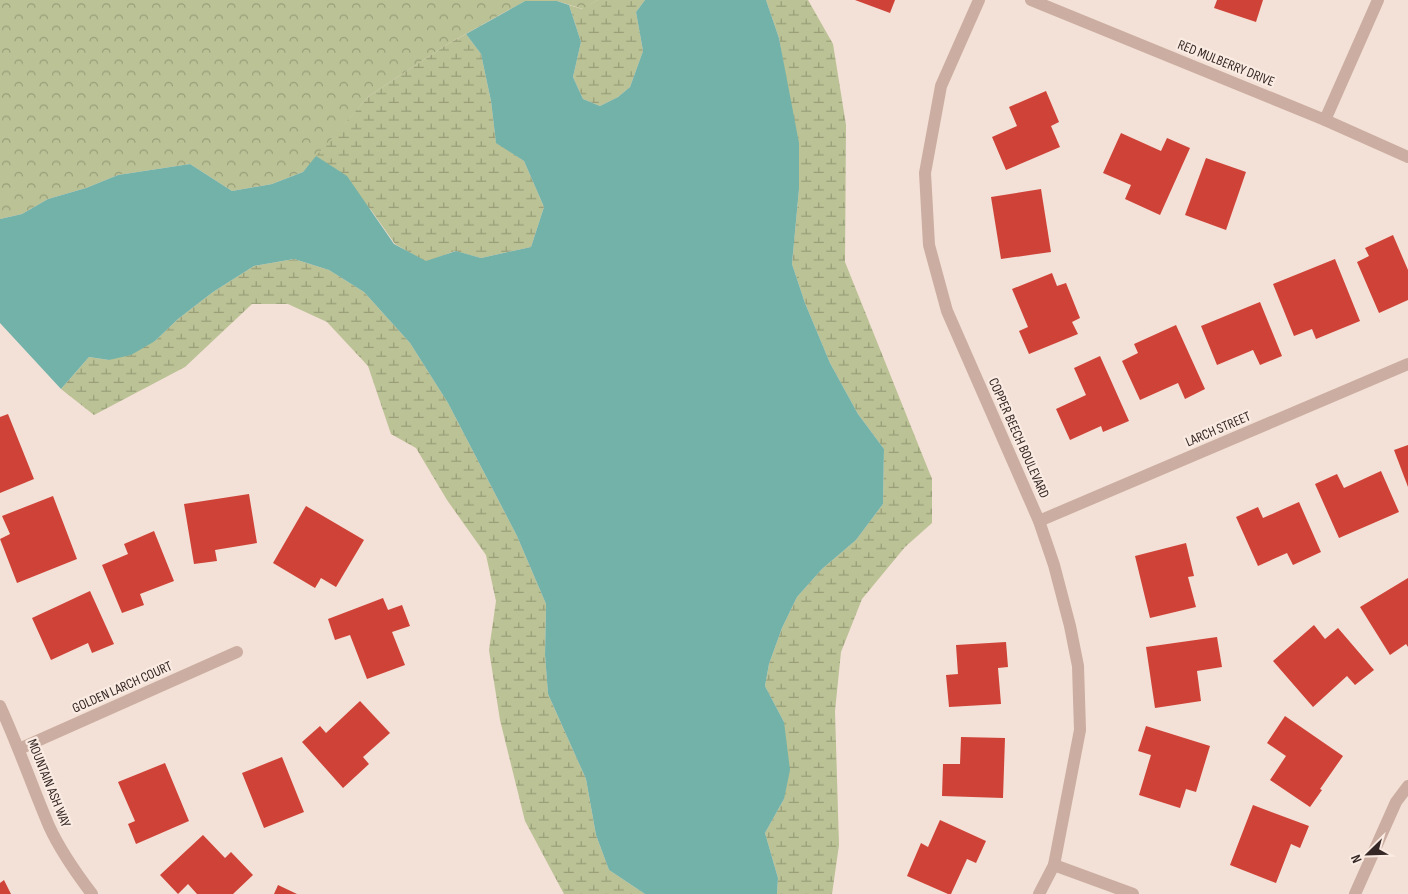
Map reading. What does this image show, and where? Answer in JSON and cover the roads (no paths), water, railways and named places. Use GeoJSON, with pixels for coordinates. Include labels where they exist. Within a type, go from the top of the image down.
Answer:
{"type":"FeatureCollection","features":[{"type":"Feature","properties":{"kind":"street","name":"COPPER BEECH BOULEVARD"},"geometry":{"type":"LineString","coordinates":[[979,0],[941,86],[925,173],[929,245],[947,311],[1039,521],[1054,564],[1078,666],[1080,730],[1054,866],[1039,894]]}},
{"type":"Feature","properties":{"kind":"street","name":"RED MULBERRY DRIVE"},"geometry":{"type":"LineString","coordinates":[[1031,0],[1325,120],[1408,157]]}},
{"type":"Feature","properties":{"kind":"street"},"geometry":{"type":"LineString","coordinates":[[1325,120],[1378,0]]}},
{"type":"Feature","properties":{"kind":"street","name":"LARCH STREET"},"geometry":{"type":"LineString","coordinates":[[1039,521],[1408,364]]}},
{"type":"Feature","properties":{"kind":"street","name":"GOLDEN LARCH COURT"},"geometry":{"type":"LineString","coordinates":[[19,748],[237,652]]}},
{"type":"Feature","properties":{"kind":"street","name":"MOUNTAIN ASH WAY"},"geometry":{"type":"LineString","coordinates":[[0,706],[19,748],[50,827],[76,873],[92,894]]}},
{"type":"Feature","properties":{"kind":"street"},"geometry":{"type":"LineString","coordinates":[[1355,894],[1396,802],[1408,786]]}},
{"type":"Feature","properties":{"kind":"street"},"geometry":{"type":"LineString","coordinates":[[1054,866],[1133,894]]}},
{"type":"Feature","properties":{"kind":"water"},"geometry":{"type":"Polygon","coordinates":[[[645,0],[766,0],[779,38],[799,143],[799,189],[792,264],[805,303],[830,363],[858,414],[884,449],[883,504],[856,540],[822,569],[797,597],[782,628],[769,664],[765,686],[784,722],[790,770],[784,799],[765,833],[778,878],[777,894],[645,894],[609,870],[596,835],[586,779],[548,694],[545,655],[546,604],[517,536],[448,403],[410,343],[364,292],[329,270],[294,259],[254,266],[213,292],[178,319],[155,341],[131,355],[109,360],[89,357],[61,389],[0,323],[0,219],[22,214],[48,199],[86,188],[118,175],[190,164],[232,191],[272,184],[303,172],[316,156],[347,176],[394,244],[426,261],[456,251],[481,258],[531,247],[544,207],[524,161],[496,143],[491,101],[481,54],[466,34],[525,1],[557,1],[569,5],[581,42],[573,77],[583,99],[600,106],[618,97],[630,87],[643,51],[636,12],[645,0]]]}}]}
